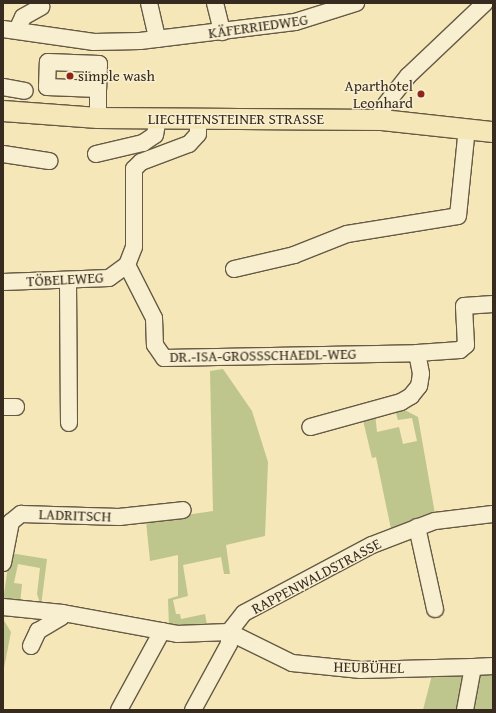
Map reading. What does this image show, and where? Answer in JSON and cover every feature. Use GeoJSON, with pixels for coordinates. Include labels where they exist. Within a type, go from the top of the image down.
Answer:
{"type":"FeatureCollection","features":[{"type":"Feature","properties":{"kind":"main road","name":"LIECHTENSTEINER STRASSE"},"geometry":{"type":"LineString","coordinates":[[3,111],[98,118],[382,120],[493,132]]}},
{"type":"Feature","properties":{"kind":"street"},"geometry":{"type":"LineString","coordinates":[[149,3],[157,40]]}},
{"type":"Feature","properties":{"kind":"street"},"geometry":{"type":"LineString","coordinates":[[216,3],[222,32]]}},
{"type":"Feature","properties":{"kind":"street","name":"KÄFERRIEDWEG"},"geometry":{"type":"LineString","coordinates":[[10,29],[94,42],[157,40],[295,22],[356,3]]}},
{"type":"Feature","properties":{"kind":"street"},"geometry":{"type":"LineString","coordinates":[[382,120],[382,109],[408,76],[485,3]]}},
{"type":"Feature","properties":{"kind":"street"},"geometry":{"type":"LineString","coordinates":[[10,29],[23,17],[41,7]]}},
{"type":"Feature","properties":{"kind":"street"},"geometry":{"type":"LineString","coordinates":[[48,62],[99,64],[75,88],[47,87],[48,62]]}},
{"type":"Feature","properties":{"kind":"street"},"geometry":{"type":"LineString","coordinates":[[70,63],[75,88],[98,118]]}},
{"type":"Feature","properties":{"kind":"street"},"geometry":{"type":"LineString","coordinates":[[3,87],[25,91]]}},
{"type":"Feature","properties":{"kind":"street"},"geometry":{"type":"LineString","coordinates":[[96,154],[143,143],[155,135],[158,118]]}},
{"type":"Feature","properties":{"kind":"street"},"geometry":{"type":"LineString","coordinates":[[127,265],[134,247],[134,169],[141,162],[189,144],[198,134],[198,118]]}},
{"type":"Feature","properties":{"kind":"street"},"geometry":{"type":"LineString","coordinates":[[234,269],[294,256],[347,234],[458,216],[467,128]]}},
{"type":"Feature","properties":{"kind":"street"},"geometry":{"type":"LineString","coordinates":[[3,154],[50,161]]}},
{"type":"Feature","properties":{"kind":"street","name":"TÖBELEWEG"},"geometry":{"type":"LineString","coordinates":[[3,282],[68,282],[109,278],[127,265]]}},
{"type":"Feature","properties":{"kind":"street","name":"DR.-ISA-GROSSSCHAEDL-WEG"},"geometry":{"type":"LineString","coordinates":[[127,265],[154,318],[155,345],[164,358],[416,353],[460,350],[466,345],[464,306],[493,304]]}},
{"type":"Feature","properties":{"kind":"street"},"geometry":{"type":"LineString","coordinates":[[68,282],[69,423]]}},
{"type":"Feature","properties":{"kind":"street"},"geometry":{"type":"LineString","coordinates":[[310,426],[401,402],[411,396],[419,386],[420,374],[416,353]]}},
{"type":"Feature","properties":{"kind":"street","name":"LADRITSCH"},"geometry":{"type":"LineString","coordinates":[[3,563],[11,522],[21,514],[119,517],[183,510]]}},
{"type":"Feature","properties":{"kind":"street","name":"RAPPENWALDSTRASSE"},"geometry":{"type":"LineString","coordinates":[[229,632],[244,613],[355,553],[417,527],[453,516],[493,514]]}},
{"type":"Feature","properties":{"kind":"street"},"geometry":{"type":"LineString","coordinates":[[417,527],[435,609]]}},
{"type":"Feature","properties":{"kind":"street"},"geometry":{"type":"LineString","coordinates":[[3,607],[63,612],[162,631],[229,632],[229,644],[193,710]]}},
{"type":"Feature","properties":{"kind":"street"},"geometry":{"type":"LineString","coordinates":[[31,646],[38,631],[61,617],[63,612]]}},
{"type":"Feature","properties":{"kind":"street"},"geometry":{"type":"LineString","coordinates":[[119,710],[162,631]]}},
{"type":"Feature","properties":{"kind":"street","name":"HEUBÜHEL"},"geometry":{"type":"LineString","coordinates":[[229,632],[292,663],[361,670],[493,666]]}},
{"type":"Feature","properties":{"kind":"street"},"geometry":{"type":"LineString","coordinates":[[465,710],[473,667]]}},
{"type":"Feature","properties":{"kind":"green space"},"geometry":{"type":"Polygon","coordinates":[[[223,369],[252,411],[268,462],[265,536],[226,545],[230,574],[224,574],[221,557],[183,565],[188,596],[173,600],[176,614],[180,614],[181,619],[205,614],[207,625],[169,627],[168,599],[178,596],[178,555],[150,561],[146,521],[213,511],[210,371],[223,369]]]}},
{"type":"Feature","properties":{"kind":"green space"},"geometry":{"type":"Polygon","coordinates":[[[397,406],[418,417],[435,514],[391,529],[376,457],[372,458],[362,416],[375,413],[377,432],[399,427],[403,444],[417,441],[412,418],[398,420],[394,407],[397,406]]]}},
{"type":"Feature","properties":{"kind":"green space"},"geometry":{"type":"Polygon","coordinates":[[[10,553],[47,559],[41,606],[37,594],[40,568],[18,564],[14,583],[22,584],[20,604],[3,601],[10,553]]]}},
{"type":"Feature","properties":{"kind":"green space"},"geometry":{"type":"Polygon","coordinates":[[[3,619],[11,632],[3,673],[3,619]]]}},
{"type":"Feature","properties":{"kind":"green space"},"geometry":{"type":"Polygon","coordinates":[[[493,673],[493,710],[423,710],[432,675],[493,673]]]}},
{"type":"Feature","properties":{"kind":"place","name":"simple wash"},"geometry":{"type":"Point","coordinates":[70,76]}},
{"type":"Feature","properties":{"kind":"place","name":"Aparthotel Leonhard"},"geometry":{"type":"Point","coordinates":[421,94]}}]}
